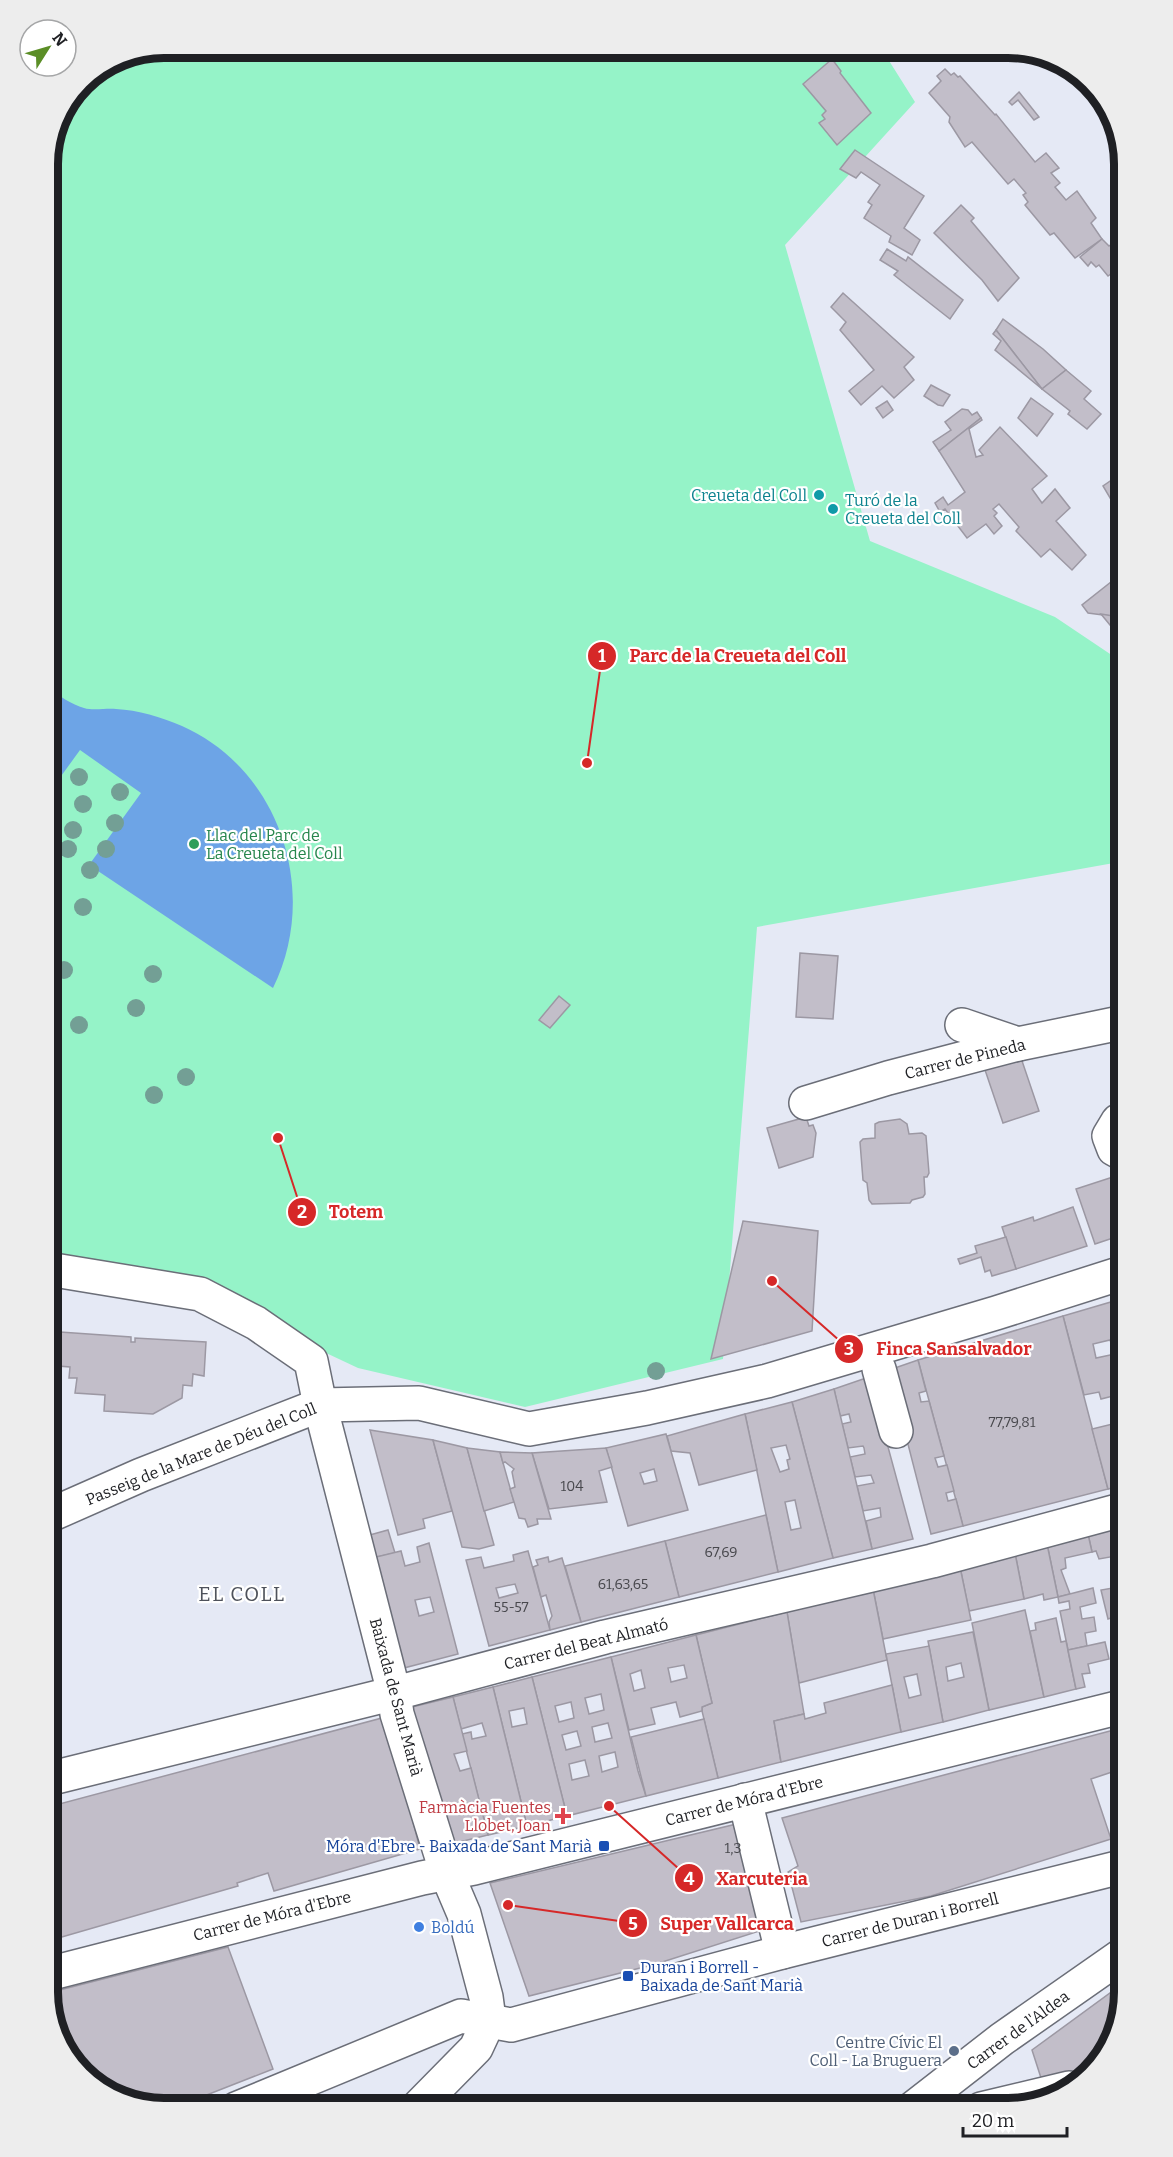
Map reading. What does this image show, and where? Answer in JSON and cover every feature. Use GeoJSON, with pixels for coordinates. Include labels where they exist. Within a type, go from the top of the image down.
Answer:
{"type":"FeatureCollection","features":[{"type":"Feature","properties":{"kind":"street"},"geometry":{"type":"LineString","coordinates":[[962,1024],[1018,1044]]}},
{"type":"Feature","properties":{"kind":"street","name":"Carrer de Pineda"},"geometry":{"type":"LineString","coordinates":[[806,1103],[888,1078],[1018,1044],[1114,1024]]}},
{"type":"Feature","properties":{"kind":"street"},"geometry":{"type":"LineString","coordinates":[[1114,1128],[1109,1136],[1114,1149]]}},
{"type":"Feature","properties":{"kind":"street","name":"Baixada de Sant Marià"},"geometry":{"type":"LineString","coordinates":[[58,1271],[200,1294],[256,1323],[311,1361],[398,1714],[447,1874],[470,1933],[486,1997],[488,2013],[486,2022]]}},
{"type":"Feature","properties":{"kind":"street","name":"Passeig de la Mare de Déu del Coll"},"geometry":{"type":"LineString","coordinates":[[58,1511],[141,1475],[320,1405],[419,1402],[529,1429],[646,1408],[767,1381],[1114,1275]]}},
{"type":"Feature","properties":{"kind":"street"},"geometry":{"type":"LineString","coordinates":[[879,1369],[896,1431]]}},
{"type":"Feature","properties":{"kind":"street","name":"Carrer del Beat Almató"},"geometry":{"type":"LineString","coordinates":[[58,1776],[394,1693],[605,1637],[932,1561],[1114,1512]]}},
{"type":"Feature","properties":{"kind":"street","name":"Carrer de Móra d'Ebre"},"geometry":{"type":"LineString","coordinates":[[58,1971],[422,1878],[447,1874],[1114,1709]]}},
{"type":"Feature","properties":{"kind":"street"},"geometry":{"type":"LineString","coordinates":[[745,1800],[782,1952]]}},
{"type":"Feature","properties":{"kind":"street","name":"Carrer de Duran i Borrell"},"geometry":{"type":"LineString","coordinates":[[262,2098],[460,2016],[511,2025],[782,1952],[1114,1869]]}},
{"type":"Feature","properties":{"kind":"street","name":"Carrer de l'Aldea"},"geometry":{"type":"LineString","coordinates":[[926,2098],[1002,2039],[1114,1961]]}},
{"type":"Feature","properties":{"kind":"street"},"geometry":{"type":"LineString","coordinates":[[427,2098],[476,2048],[486,2022]]}},
{"type":"Feature","properties":{"kind":"green space"},"geometry":{"type":"Polygon","coordinates":[[[164,58],[888,59],[915,102],[785,245],[870,541],[1055,617],[1114,657],[1114,863],[757,927],[723,1359],[525,1407],[358,1368],[307,1344],[227,1289],[58,1258],[59,150],[69,117],[89,89],[117,69],[137,62],[164,58]]]}},
{"type":"Feature","properties":{"kind":"water","name":"Llac del Parc de La Creueta del Coll"},"geometry":{"type":"Polygon","coordinates":[[[59,695],[84,708],[133,711],[182,726],[216,746],[245,772],[267,803],[282,838],[291,875],[293,913],[287,951],[273,988],[89,865],[141,793],[80,750],[59,779],[59,695]]]}},
{"type":"Feature","properties":{"kind":"building"},"geometry":{"type":"Polygon","coordinates":[[[832,59],[871,113],[837,145],[819,123],[825,119],[822,115],[826,111],[803,84],[832,59]]]}},
{"type":"Feature","properties":{"kind":"building"},"geometry":{"type":"Polygon","coordinates":[[[945,69],[951,75],[954,73],[960,76],[996,114],[1035,162],[1046,153],[1059,168],[1051,173],[1060,183],[1055,187],[1066,200],[1077,191],[1096,218],[1091,223],[1102,239],[1075,258],[1054,233],[1050,235],[1025,205],[1028,202],[1023,195],[1026,193],[1014,179],[1008,184],[972,142],[965,147],[949,122],[950,117],[929,93],[941,81],[937,76],[945,69]]]}},
{"type":"Feature","properties":{"kind":"building"},"geometry":{"type":"Polygon","coordinates":[[[1019,92],[1039,117],[1034,120],[1018,100],[1012,105],[1009,102],[1019,92]]]}},
{"type":"Feature","properties":{"kind":"building"},"geometry":{"type":"Polygon","coordinates":[[[855,150],[924,196],[904,228],[920,240],[912,255],[889,242],[891,236],[864,218],[872,205],[868,202],[880,185],[861,172],[856,178],[840,169],[855,150]]]}},
{"type":"Feature","properties":{"kind":"building"},"geometry":{"type":"Polygon","coordinates":[[[961,205],[974,218],[971,221],[1019,278],[998,301],[982,280],[934,233],[961,205]]]}},
{"type":"Feature","properties":{"kind":"building"},"geometry":{"type":"Polygon","coordinates":[[[1102,239],[1109,246],[1114,242],[1114,272],[1108,276],[1099,265],[1096,267],[1091,262],[1088,266],[1080,257],[1102,239]]]}},
{"type":"Feature","properties":{"kind":"building"},"geometry":{"type":"Polygon","coordinates":[[[887,249],[906,261],[908,257],[963,300],[950,319],[894,275],[898,271],[880,260],[887,249]]]}},
{"type":"Feature","properties":{"kind":"building"},"geometry":{"type":"Polygon","coordinates":[[[843,293],[914,357],[904,367],[914,380],[894,398],[882,386],[861,405],[849,391],[874,370],[840,330],[846,322],[831,307],[843,293]]]}},
{"type":"Feature","properties":{"kind":"building"},"geometry":{"type":"Polygon","coordinates":[[[1003,319],[1043,349],[1066,370],[1042,389],[996,330],[1003,319]]]}},
{"type":"Feature","properties":{"kind":"building"},"geometry":{"type":"Polygon","coordinates":[[[996,330],[1042,389],[995,350],[1001,341],[993,334],[996,330]]]}},
{"type":"Feature","properties":{"kind":"building"},"geometry":{"type":"Polygon","coordinates":[[[1066,370],[1091,391],[1084,399],[1101,414],[1087,429],[1068,414],[1070,411],[1042,389],[1066,370]]]}},
{"type":"Feature","properties":{"kind":"building"},"geometry":{"type":"Polygon","coordinates":[[[931,385],[950,395],[943,406],[924,396],[931,385]]]}},
{"type":"Feature","properties":{"kind":"building"},"geometry":{"type":"Polygon","coordinates":[[[1031,398],[1053,414],[1037,436],[1018,418],[1031,398]]]}},
{"type":"Feature","properties":{"kind":"building"},"geometry":{"type":"Polygon","coordinates":[[[887,401],[893,410],[883,418],[876,408],[887,401]]]}},
{"type":"Feature","properties":{"kind":"building"},"geometry":{"type":"Polygon","coordinates":[[[962,409],[968,410],[972,415],[977,412],[981,418],[939,451],[933,442],[951,430],[945,422],[962,409]]]}},
{"type":"Feature","properties":{"kind":"building"},"geometry":{"type":"Polygon","coordinates":[[[981,418],[982,420],[969,429],[976,457],[983,455],[979,450],[1000,427],[1047,476],[1032,489],[1042,503],[1055,489],[1070,508],[1056,521],[1086,555],[1072,570],[1050,549],[1041,557],[1016,531],[1019,527],[999,504],[993,509],[997,513],[994,516],[1002,526],[994,534],[986,524],[967,538],[945,509],[940,512],[935,503],[943,497],[948,505],[965,492],[939,451],[981,418]]]}},
{"type":"Feature","properties":{"kind":"building"},"geometry":{"type":"Polygon","coordinates":[[[1114,478],[1114,505],[1103,486],[1114,478]]]}},
{"type":"Feature","properties":{"kind":"building"},"geometry":{"type":"Polygon","coordinates":[[[1114,580],[1114,617],[1088,613],[1082,605],[1114,580]]]}},
{"type":"Feature","properties":{"kind":"building"},"geometry":{"type":"Polygon","coordinates":[[[1101,614],[1114,616],[1114,630],[1101,614]]]}},
{"type":"Feature","properties":{"kind":"building"},"geometry":{"type":"Polygon","coordinates":[[[800,953],[838,956],[833,1019],[796,1017],[800,953]]]}},
{"type":"Feature","properties":{"kind":"building"},"geometry":{"type":"Polygon","coordinates":[[[559,996],[570,1005],[550,1028],[539,1020],[559,996]]]}},
{"type":"Feature","properties":{"kind":"building"},"geometry":{"type":"Polygon","coordinates":[[[1019,1052],[1039,1111],[1003,1123],[983,1064],[1019,1052]]]}},
{"type":"Feature","properties":{"kind":"building"},"geometry":{"type":"Polygon","coordinates":[[[806,1117],[809,1126],[813,1125],[816,1133],[813,1157],[779,1168],[767,1128],[806,1117]]]}},
{"type":"Feature","properties":{"kind":"building"},"geometry":{"type":"Polygon","coordinates":[[[900,1119],[907,1124],[909,1134],[922,1133],[926,1136],[929,1173],[927,1177],[924,1177],[925,1194],[910,1203],[872,1204],[869,1200],[867,1183],[863,1180],[860,1142],[863,1139],[875,1138],[875,1124],[900,1119]]]}},
{"type":"Feature","properties":{"kind":"building"},"geometry":{"type":"Polygon","coordinates":[[[1114,1177],[1114,1238],[1095,1244],[1076,1189],[1114,1177]]]}},
{"type":"Feature","properties":{"kind":"building"},"geometry":{"type":"Polygon","coordinates":[[[1073,1207],[1087,1246],[1016,1269],[1002,1227],[1033,1217],[1034,1221],[1073,1207]]]}},
{"type":"Feature","properties":{"kind":"building"},"geometry":{"type":"Polygon","coordinates":[[[743,1221],[818,1231],[812,1331],[711,1359],[743,1221]]]}},
{"type":"Feature","properties":{"kind":"building"},"geometry":{"type":"Polygon","coordinates":[[[1006,1237],[1016,1269],[992,1276],[990,1270],[985,1272],[981,1257],[960,1264],[958,1259],[977,1253],[975,1246],[1006,1237]]]}},
{"type":"Feature","properties":{"kind":"building"},"geometry":{"type":"Polygon","coordinates":[[[1114,1301],[1114,1351],[1110,1340],[1093,1344],[1096,1358],[1114,1354],[1114,1396],[1101,1399],[1099,1392],[1084,1395],[1063,1316],[1114,1301]]]}},
{"type":"Feature","properties":{"kind":"building"},"geometry":{"type":"Polygon","coordinates":[[[1063,1316],[1108,1489],[963,1526],[918,1360],[1063,1316]]]}},
{"type":"Feature","properties":{"kind":"building"},"geometry":{"type":"Polygon","coordinates":[[[60,1332],[131,1337],[131,1342],[135,1342],[135,1338],[206,1342],[204,1376],[193,1374],[192,1386],[183,1385],[182,1398],[153,1414],[104,1411],[105,1395],[75,1393],[77,1378],[69,1378],[70,1367],[58,1366],[60,1332]]]}},
{"type":"Feature","properties":{"kind":"building"},"geometry":{"type":"Polygon","coordinates":[[[918,1360],[926,1391],[919,1393],[921,1402],[929,1401],[944,1456],[935,1458],[938,1467],[947,1465],[954,1491],[946,1493],[948,1501],[956,1499],[963,1526],[931,1534],[889,1370],[918,1360]]]}},
{"type":"Feature","properties":{"kind":"building"},"geometry":{"type":"Polygon","coordinates":[[[869,1377],[913,1539],[872,1549],[866,1521],[881,1517],[880,1508],[863,1511],[857,1486],[874,1483],[871,1475],[855,1477],[850,1457],[865,1454],[864,1448],[863,1446],[848,1448],[842,1424],[851,1422],[849,1414],[840,1416],[834,1389],[869,1377]]]}},
{"type":"Feature","properties":{"kind":"building"},"geometry":{"type":"Polygon","coordinates":[[[834,1389],[872,1549],[833,1558],[792,1402],[834,1389]]]}},
{"type":"Feature","properties":{"kind":"building"},"geometry":{"type":"Polygon","coordinates":[[[792,1402],[833,1558],[778,1572],[745,1414],[792,1402]],[[786,1445],[771,1448],[780,1472],[789,1469],[787,1460],[790,1459],[786,1445]],[[795,1500],[785,1502],[791,1530],[801,1528],[795,1500]]]}},
{"type":"Feature","properties":{"kind":"building"},"geometry":{"type":"Polygon","coordinates":[[[745,1414],[757,1470],[699,1485],[690,1453],[671,1451],[667,1436],[745,1414]]]}},
{"type":"Feature","properties":{"kind":"building"},"geometry":{"type":"Polygon","coordinates":[[[1114,1424],[1114,1488],[1108,1489],[1092,1429],[1114,1424]]]}},
{"type":"Feature","properties":{"kind":"building"},"geometry":{"type":"Polygon","coordinates":[[[370,1430],[433,1440],[452,1511],[423,1519],[425,1528],[398,1535],[370,1430]]]}},
{"type":"Feature","properties":{"kind":"building"},"geometry":{"type":"Polygon","coordinates":[[[666,1434],[688,1510],[628,1526],[606,1448],[666,1434]],[[654,1469],[640,1473],[644,1484],[657,1481],[654,1469]]]}},
{"type":"Feature","properties":{"kind":"building"},"geometry":{"type":"Polygon","coordinates":[[[433,1440],[467,1448],[494,1545],[479,1549],[462,1547],[433,1440]]]}},
{"type":"Feature","properties":{"kind":"building"},"geometry":{"type":"Polygon","coordinates":[[[467,1448],[500,1452],[514,1502],[484,1511],[467,1448]]]}},
{"type":"Feature","properties":{"kind":"building"},"geometry":{"type":"Polygon","coordinates":[[[606,1448],[612,1467],[599,1471],[607,1502],[549,1509],[532,1453],[606,1448]]]}},
{"type":"Feature","properties":{"kind":"building"},"geometry":{"type":"Polygon","coordinates":[[[500,1452],[532,1453],[551,1519],[537,1519],[538,1524],[528,1527],[525,1519],[519,1518],[510,1489],[515,1487],[512,1472],[514,1469],[505,1462],[503,1463],[500,1452]]]}},
{"type":"Feature","properties":{"kind":"building"},"geometry":{"type":"Polygon","coordinates":[[[766,1515],[778,1572],[679,1597],[665,1541],[766,1515]]]}},
{"type":"Feature","properties":{"kind":"building"},"geometry":{"type":"Polygon","coordinates":[[[1114,1527],[1114,1556],[1099,1559],[1096,1551],[1092,1552],[1088,1534],[1114,1527]]]}},
{"type":"Feature","properties":{"kind":"building"},"geometry":{"type":"Polygon","coordinates":[[[388,1530],[395,1553],[372,1558],[366,1536],[388,1530]]]}},
{"type":"Feature","properties":{"kind":"building"},"geometry":{"type":"Polygon","coordinates":[[[1088,1534],[1092,1552],[1065,1558],[1066,1568],[1061,1570],[1070,1594],[1058,1597],[1047,1544],[1088,1534]]]}},
{"type":"Feature","properties":{"kind":"building"},"geometry":{"type":"Polygon","coordinates":[[[665,1541],[679,1597],[581,1622],[565,1566],[665,1541]]]}},
{"type":"Feature","properties":{"kind":"building"},"geometry":{"type":"Polygon","coordinates":[[[429,1543],[458,1654],[400,1669],[372,1558],[401,1551],[405,1566],[420,1562],[417,1547],[429,1543]],[[430,1597],[415,1600],[419,1616],[434,1612],[430,1597]]]}},
{"type":"Feature","properties":{"kind":"building"},"geometry":{"type":"Polygon","coordinates":[[[1047,1544],[1058,1597],[1044,1600],[1043,1594],[1024,1599],[1015,1553],[1047,1544]]]}},
{"type":"Feature","properties":{"kind":"building"},"geometry":{"type":"Polygon","coordinates":[[[528,1551],[550,1630],[489,1646],[466,1560],[481,1557],[484,1568],[514,1561],[513,1555],[528,1551]],[[515,1584],[496,1588],[499,1598],[518,1593],[515,1584]]]}},
{"type":"Feature","properties":{"kind":"building"},"geometry":{"type":"Polygon","coordinates":[[[1015,1553],[1024,1599],[969,1611],[960,1567],[1015,1553]]]}},
{"type":"Feature","properties":{"kind":"building"},"geometry":{"type":"Polygon","coordinates":[[[548,1557],[549,1562],[562,1558],[581,1622],[550,1630],[549,1622],[552,1616],[546,1595],[541,1597],[533,1567],[538,1565],[536,1560],[548,1557]]]}},
{"type":"Feature","properties":{"kind":"building"},"geometry":{"type":"Polygon","coordinates":[[[960,1567],[971,1620],[883,1639],[873,1589],[960,1567]]]}},
{"type":"Feature","properties":{"kind":"building"},"geometry":{"type":"Polygon","coordinates":[[[1093,1588],[1096,1603],[1080,1607],[1082,1619],[1094,1617],[1096,1631],[1085,1633],[1087,1646],[1068,1650],[1060,1611],[1070,1609],[1069,1601],[1059,1603],[1058,1597],[1093,1588]]]}},
{"type":"Feature","properties":{"kind":"building"},"geometry":{"type":"Polygon","coordinates":[[[1114,1588],[1114,1617],[1108,1619],[1101,1590],[1114,1588]]]}},
{"type":"Feature","properties":{"kind":"building"},"geometry":{"type":"Polygon","coordinates":[[[873,1589],[887,1660],[799,1683],[787,1612],[873,1589]]]}},
{"type":"Feature","properties":{"kind":"building"},"geometry":{"type":"Polygon","coordinates":[[[1025,1610],[1044,1697],[989,1710],[972,1623],[1025,1610]]]}},
{"type":"Feature","properties":{"kind":"building"},"geometry":{"type":"Polygon","coordinates":[[[787,1612],[804,1714],[774,1721],[781,1762],[718,1778],[702,1711],[702,1707],[712,1703],[696,1635],[787,1612]]]}},
{"type":"Feature","properties":{"kind":"building"},"geometry":{"type":"Polygon","coordinates":[[[1056,1618],[1061,1642],[1066,1641],[1076,1689],[1044,1697],[1030,1631],[1036,1630],[1035,1623],[1056,1618]]]}},
{"type":"Feature","properties":{"kind":"building"},"geometry":{"type":"Polygon","coordinates":[[[973,1632],[989,1710],[943,1722],[928,1641],[973,1632]],[[961,1663],[946,1667],[948,1681],[964,1677],[961,1663]]]}},
{"type":"Feature","properties":{"kind":"building"},"geometry":{"type":"Polygon","coordinates":[[[696,1635],[712,1703],[702,1707],[702,1711],[680,1717],[676,1702],[651,1708],[655,1724],[629,1730],[611,1657],[696,1635]],[[684,1665],[668,1668],[671,1682],[687,1678],[684,1665]],[[641,1670],[630,1674],[634,1691],[645,1688],[641,1670]]]}},
{"type":"Feature","properties":{"kind":"building"},"geometry":{"type":"Polygon","coordinates":[[[1105,1642],[1109,1659],[1088,1664],[1090,1673],[1082,1674],[1085,1687],[1076,1689],[1068,1650],[1105,1642]]]}},
{"type":"Feature","properties":{"kind":"building"},"geometry":{"type":"Polygon","coordinates":[[[929,1646],[943,1722],[901,1732],[886,1654],[929,1646]],[[917,1674],[904,1677],[909,1698],[921,1695],[917,1674]]]}},
{"type":"Feature","properties":{"kind":"building"},"geometry":{"type":"Polygon","coordinates":[[[611,1657],[646,1796],[567,1816],[532,1677],[611,1657]],[[601,1694],[585,1698],[589,1714],[604,1710],[601,1694]],[[571,1702],[555,1706],[559,1722],[574,1718],[571,1702]],[[608,1723],[592,1727],[595,1742],[612,1738],[608,1723]],[[577,1731],[562,1735],[566,1750],[581,1746],[577,1731]],[[615,1752],[599,1756],[602,1772],[618,1767],[615,1752]],[[585,1760],[569,1764],[572,1780],[589,1776],[585,1760]]]}},
{"type":"Feature","properties":{"kind":"building"},"geometry":{"type":"Polygon","coordinates":[[[532,1677],[567,1816],[527,1826],[493,1687],[532,1677]],[[524,1708],[509,1711],[512,1727],[527,1724],[524,1708]]]}},
{"type":"Feature","properties":{"kind":"building"},"geometry":{"type":"Polygon","coordinates":[[[892,1685],[901,1732],[781,1762],[774,1721],[804,1714],[805,1719],[826,1713],[824,1703],[892,1685]]]}},
{"type":"Feature","properties":{"kind":"building"},"geometry":{"type":"Polygon","coordinates":[[[493,1687],[527,1826],[488,1835],[462,1734],[471,1732],[472,1739],[486,1736],[482,1723],[461,1729],[453,1697],[493,1687]]]}},
{"type":"Feature","properties":{"kind":"building"},"geometry":{"type":"Polygon","coordinates":[[[453,1697],[467,1751],[454,1754],[460,1771],[471,1768],[488,1835],[447,1845],[412,1707],[453,1697]]]}},
{"type":"Feature","properties":{"kind":"building"},"geometry":{"type":"Polygon","coordinates":[[[382,1718],[393,1744],[420,1849],[274,1891],[268,1873],[237,1883],[238,1886],[58,1938],[58,1804],[382,1718]]]}},
{"type":"Feature","properties":{"kind":"building"},"geometry":{"type":"Polygon","coordinates":[[[704,1719],[718,1778],[646,1796],[631,1737],[704,1719]]]}},
{"type":"Feature","properties":{"kind":"building"},"geometry":{"type":"Polygon","coordinates":[[[1114,1730],[1114,1778],[1112,1772],[1091,1779],[1111,1839],[931,1896],[801,1922],[788,1872],[798,1866],[782,1818],[1114,1730]]]}},
{"type":"Feature","properties":{"kind":"building"},"geometry":{"type":"Polygon","coordinates":[[[745,1822],[775,1926],[656,1964],[529,1996],[490,1883],[745,1822]]]}},
{"type":"Feature","properties":{"kind":"building"},"geometry":{"type":"Polygon","coordinates":[[[228,1947],[273,2069],[199,2098],[157,2098],[130,2093],[105,2081],[80,2057],[62,2020],[58,1990],[228,1947]]]}},
{"type":"Feature","properties":{"kind":"building"},"geometry":{"type":"Polygon","coordinates":[[[1114,1990],[1111,2020],[1097,2052],[1085,2067],[1042,2081],[1032,2050],[1114,1990]]]}},
{"type":"Feature","properties":{"kind":"place","name":"Creueta del Coll"},"geometry":{"type":"Point","coordinates":[819,495]}},
{"type":"Feature","properties":{"kind":"place","name":"Turó de la Creueta del Coll"},"geometry":{"type":"Point","coordinates":[833,509]}},
{"type":"Feature","properties":{"kind":"place","name":"Parc de la Creueta del Coll"},"geometry":{"type":"Point","coordinates":[587,763]}},
{"type":"Feature","properties":{"kind":"place","name":"Llac del Parc de La Creueta del Coll"},"geometry":{"type":"Point","coordinates":[194,844]}},
{"type":"Feature","properties":{"kind":"place","name":"Totem"},"geometry":{"type":"Point","coordinates":[278,1138]}},
{"type":"Feature","properties":{"kind":"place","name":"Finca Sansalvador"},"geometry":{"type":"Point","coordinates":[772,1281]}},
{"type":"Feature","properties":{"kind":"place","name":"Xarcuteria"},"geometry":{"type":"Point","coordinates":[609,1806]}},
{"type":"Feature","properties":{"kind":"place","name":"Farmàcia Fuentes Llobet, Joan"},"geometry":{"type":"Point","coordinates":[563,1816]}},
{"type":"Feature","properties":{"kind":"place","name":"Móra d'Ebre - Baixada de Sant Marià"},"geometry":{"type":"Point","coordinates":[604,1846]}},
{"type":"Feature","properties":{"kind":"place","name":"Super Vallcarca"},"geometry":{"type":"Point","coordinates":[508,1905]}},
{"type":"Feature","properties":{"kind":"place","name":"Boldú"},"geometry":{"type":"Point","coordinates":[419,1927]}},
{"type":"Feature","properties":{"kind":"place","name":"Duran i Borrell - Baixada de Sant Marià"},"geometry":{"type":"Point","coordinates":[628,1976]}},
{"type":"Feature","properties":{"kind":"place","name":"Centre Cívic El Coll - La Bruguera"},"geometry":{"type":"Point","coordinates":[954,2051]}},
{"type":"Feature","properties":{"kind":"district","name":"EL COLL"},"geometry":{"type":"Point","coordinates":[242,1594]}}]}
